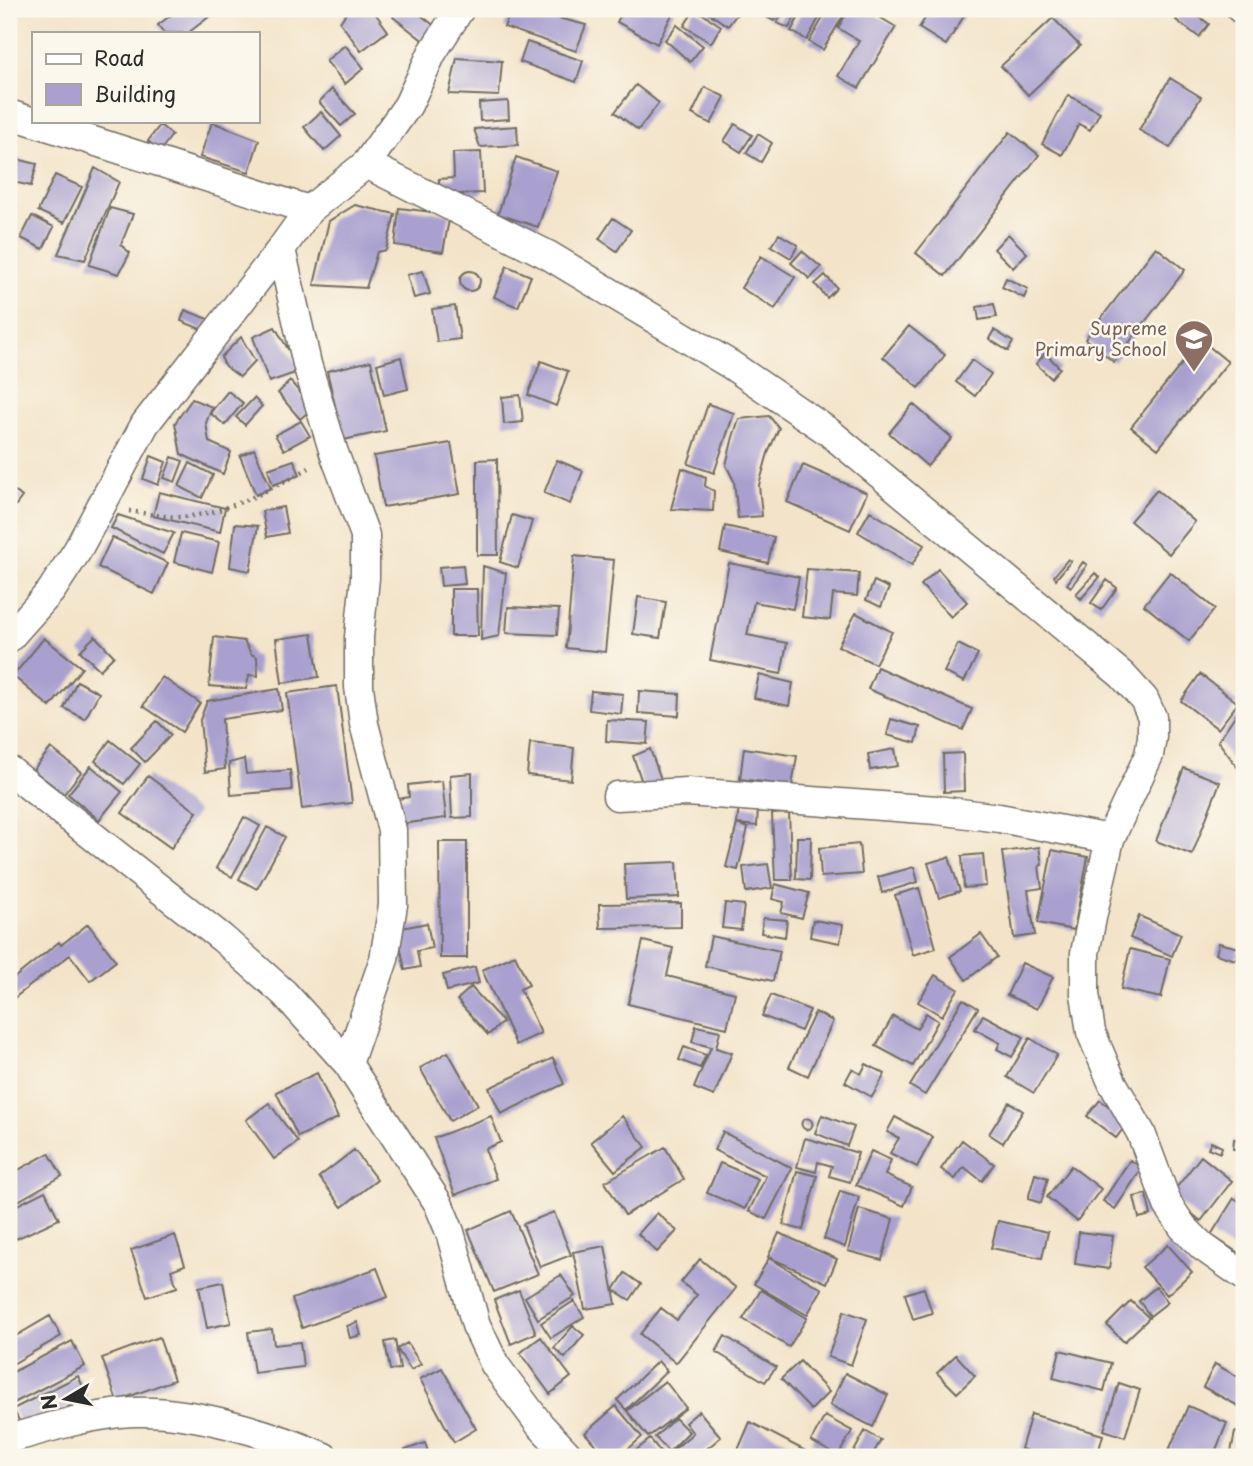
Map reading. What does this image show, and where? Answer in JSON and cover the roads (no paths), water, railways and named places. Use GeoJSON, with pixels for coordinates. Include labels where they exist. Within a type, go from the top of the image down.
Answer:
{"type":"FeatureCollection","features":[{"type":"Feature","properties":{"kind":"street"},"geometry":{"type":"LineString","coordinates":[[9,638],[51,590],[77,551],[145,424],[309,210],[366,164],[408,106],[432,53],[460,9]]}},
{"type":"Feature","properties":{"kind":"street"},"geometry":{"type":"LineString","coordinates":[[9,114],[32,121]]}},
{"type":"Feature","properties":{"kind":"street"},"geometry":{"type":"LineString","coordinates":[[34,122],[309,210]]}},
{"type":"Feature","properties":{"kind":"street"},"geometry":{"type":"LineString","coordinates":[[366,164],[548,256],[731,365],[829,432],[1122,675],[1144,699],[1152,717],[1149,755],[1110,839],[1085,953],[1084,994],[1091,1031],[1112,1082],[1141,1133],[1168,1205],[1203,1247],[1244,1276]]}},
{"type":"Feature","properties":{"kind":"street"},"geometry":{"type":"LineString","coordinates":[[281,249],[307,364],[334,453],[366,534],[359,637],[359,687],[364,724],[392,830],[393,905],[384,959],[348,1064]]}},
{"type":"Feature","properties":{"kind":"street"},"geometry":{"type":"LineString","coordinates":[[9,770],[222,938],[284,993],[348,1064],[438,1203],[450,1232],[476,1325],[495,1365],[540,1425],[570,1457]]}},
{"type":"Feature","properties":{"kind":"street"},"geometry":{"type":"LineString","coordinates":[[617,796],[687,792],[937,810],[999,818],[1110,839]]}},
{"type":"Feature","properties":{"kind":"street"},"geometry":{"type":"LineString","coordinates":[[9,1439],[58,1425],[134,1412],[177,1414],[235,1426],[324,1457]]}},
{"type":"Feature","properties":{"kind":"place","name":"Supreme Primary School"},"geometry":{"type":"Point","coordinates":[1194,373]}}]}
